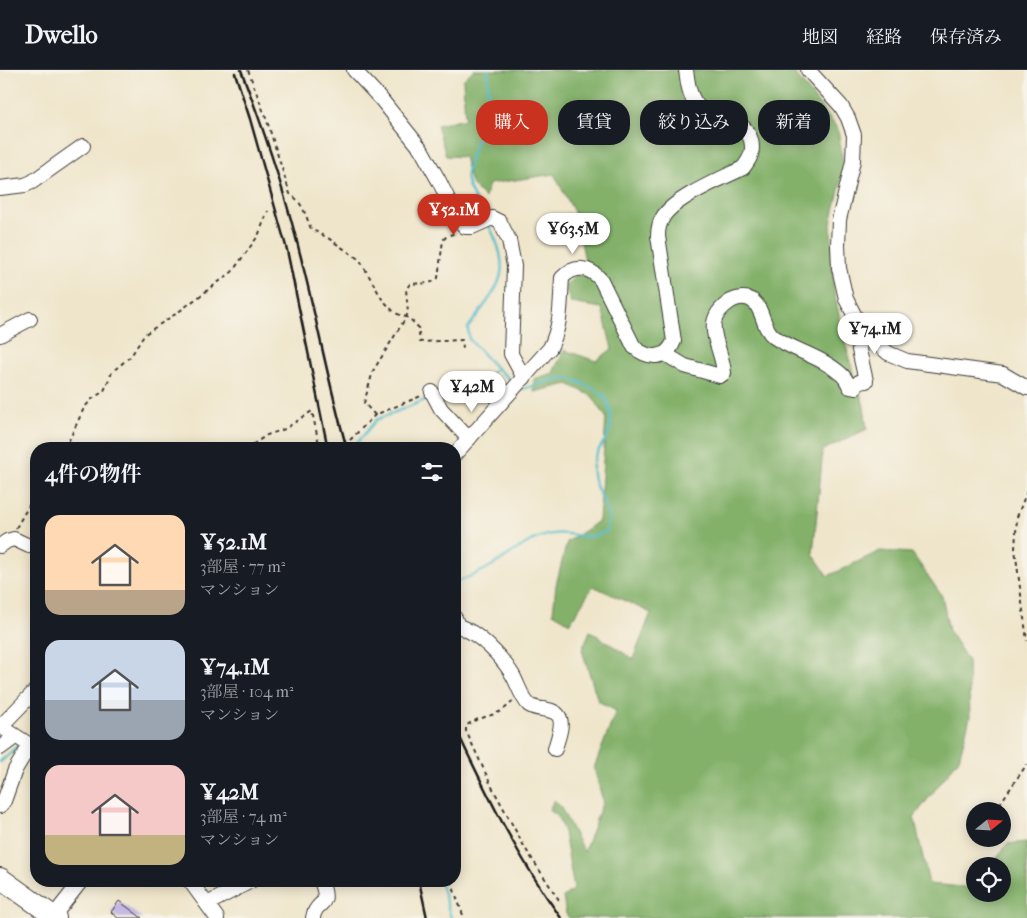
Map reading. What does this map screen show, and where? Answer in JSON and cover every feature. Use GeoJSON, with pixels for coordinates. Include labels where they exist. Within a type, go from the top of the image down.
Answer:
{"type":"FeatureCollection","features":[{"type":"Feature","properties":{"kind":"highway"},"geometry":{"type":"LineString","coordinates":[[0,878],[54,917]]}},
{"type":"Feature","properties":{"kind":"highway"},"geometry":{"type":"LineString","coordinates":[[0,895],[32,918]]}},
{"type":"Feature","properties":{"kind":"street"},"geometry":{"type":"LineString","coordinates":[[354,70],[381,98],[421,149],[458,219],[465,226],[472,227],[492,218],[500,222],[509,240],[514,266],[511,354],[522,379]]}},
{"type":"Feature","properties":{"kind":"street"},"geometry":{"type":"LineString","coordinates":[[461,448],[550,348],[557,332],[561,307],[562,278],[568,272],[585,268],[595,272],[601,280],[634,347],[643,354],[653,357],[665,354],[671,349],[674,341],[658,236],[659,225],[673,206],[703,188],[743,168],[751,157],[753,146],[745,127],[701,110],[692,98],[686,70]]}},
{"type":"Feature","properties":{"kind":"street"},"geometry":{"type":"LineString","coordinates":[[808,70],[841,106],[854,135],[853,161],[839,220],[838,246],[839,268],[846,299],[862,330],[888,353],[907,361],[1003,374],[1027,388]]}},
{"type":"Feature","properties":{"kind":"street"},"geometry":{"type":"LineString","coordinates":[[0,188],[25,185],[32,182],[83,146]]}},
{"type":"Feature","properties":{"kind":"street"},"geometry":{"type":"LineString","coordinates":[[665,354],[685,366],[720,376],[724,373],[723,361],[712,331],[714,321],[722,307],[736,298],[746,298],[753,301],[759,309],[766,328],[772,336],[820,360],[842,374],[850,387],[855,388],[859,382],[866,381],[859,350],[862,330]]}},
{"type":"Feature","properties":{"kind":"street"},"geometry":{"type":"LineString","coordinates":[[0,335],[30,319]]}},
{"type":"Feature","properties":{"kind":"street"},"geometry":{"type":"LineString","coordinates":[[435,396],[441,409],[469,439]]}},
{"type":"Feature","properties":{"kind":"street"},"geometry":{"type":"LineString","coordinates":[[5,543],[18,540],[30,546]]}},
{"type":"Feature","properties":{"kind":"street"},"geometry":{"type":"LineString","coordinates":[[461,627],[475,634],[503,661],[531,706],[550,710],[558,715],[561,723],[555,749]]}},
{"type":"Feature","properties":{"kind":"street"},"geometry":{"type":"LineString","coordinates":[[26,743],[0,726],[30,696]]}},
{"type":"Feature","properties":{"kind":"street"},"geometry":{"type":"LineString","coordinates":[[0,748],[11,740],[26,743]]}},
{"type":"Feature","properties":{"kind":"street"},"geometry":{"type":"LineString","coordinates":[[0,806],[4,801],[26,743]]}},
{"type":"Feature","properties":{"kind":"street"},"geometry":{"type":"LineString","coordinates":[[54,917],[76,887]]}},
{"type":"Feature","properties":{"kind":"street"},"geometry":{"type":"LineString","coordinates":[[194,887],[217,918]]}},
{"type":"Feature","properties":{"kind":"street"},"geometry":{"type":"LineString","coordinates":[[207,904],[240,887]]}},
{"type":"Feature","properties":{"kind":"street"},"geometry":{"type":"LineString","coordinates":[[313,918],[325,900],[326,895],[323,887]]}},
{"type":"Feature","properties":{"kind":"path"},"geometry":{"type":"LineString","coordinates":[[248,70],[290,194],[295,197],[311,229],[360,260],[382,300],[395,314],[406,317],[418,327],[420,342],[462,340],[463,349]]}},
{"type":"Feature","properties":{"kind":"path"},"geometry":{"type":"LineString","coordinates":[[68,442],[84,408],[92,399],[104,391],[112,372],[131,356],[145,334],[177,314],[232,272],[258,236],[268,211]]}},
{"type":"Feature","properties":{"kind":"path"},"geometry":{"type":"LineString","coordinates":[[375,415],[364,403],[373,371],[406,317],[407,287],[410,284],[436,281],[443,240],[447,236],[463,230],[465,226]]}},
{"type":"Feature","properties":{"kind":"path"},"geometry":{"type":"LineString","coordinates":[[350,440],[375,415],[435,396]]}},
{"type":"Feature","properties":{"kind":"path"},"geometry":{"type":"LineString","coordinates":[[258,442],[285,429],[312,411],[319,442]]}},
{"type":"Feature","properties":{"kind":"path"},"geometry":{"type":"LineString","coordinates":[[1027,491],[1017,517],[1015,548],[1027,641]]}},
{"type":"Feature","properties":{"kind":"path"},"geometry":{"type":"LineString","coordinates":[[5,543],[30,503]]}},
{"type":"Feature","properties":{"kind":"path"},"geometry":{"type":"LineString","coordinates":[[522,692],[509,706],[498,714],[470,723],[466,726],[466,731],[525,848],[559,900]]}},
{"type":"Feature","properties":{"kind":"path"},"geometry":{"type":"LineString","coordinates":[[1001,802],[1027,764]]}},
{"type":"Feature","properties":{"kind":"path"},"geometry":{"type":"LineString","coordinates":[[453,887],[464,918]]}},
{"type":"Feature","properties":{"kind":"green space"},"geometry":{"type":"Polygon","coordinates":[[[473,70],[792,70],[815,100],[758,100],[758,145],[830,145],[830,119],[838,129],[844,170],[831,223],[834,292],[849,358],[864,406],[867,429],[823,450],[813,554],[828,576],[880,551],[912,553],[942,596],[949,631],[968,661],[970,717],[959,759],[914,817],[929,884],[966,887],[966,902],[1011,902],[1011,857],[998,857],[1004,848],[1011,848],[1011,844],[1027,842],[1027,918],[569,918],[566,914],[563,897],[574,889],[564,832],[557,815],[549,810],[554,800],[560,806],[584,852],[603,801],[594,768],[616,711],[598,701],[582,650],[590,631],[633,659],[651,613],[593,586],[570,623],[553,613],[556,585],[567,542],[599,521],[606,417],[592,396],[568,384],[534,392],[534,379],[553,373],[564,350],[596,361],[612,349],[602,308],[571,303],[565,286],[586,265],[575,214],[554,174],[489,184],[485,198],[471,183],[464,157],[446,156],[437,125],[465,119],[463,80],[473,70]]]}},
{"type":"Feature","properties":{"kind":"building"},"geometry":{"type":"Polygon","coordinates":[[[119,901],[142,918],[118,918],[111,912],[119,901]]]}},
{"type":"Feature","properties":{"kind":"waterway"},"geometry":{"type":"LineString","coordinates":[[485,217],[470,191],[467,175],[485,111],[488,91],[488,70]]}},
{"type":"Feature","properties":{"kind":"waterway"},"geometry":{"type":"LineString","coordinates":[[488,224],[501,256],[502,269],[494,291],[468,328],[469,339],[495,367],[513,382]]}},
{"type":"Feature","properties":{"kind":"waterway"},"geometry":{"type":"LineString","coordinates":[[440,394],[456,389],[476,387],[497,368]]}},
{"type":"Feature","properties":{"kind":"waterway"},"geometry":{"type":"LineString","coordinates":[[461,580],[482,571],[520,547],[544,536],[553,534],[592,536],[606,531],[609,515],[596,485],[593,467],[595,456],[610,428],[611,418],[606,398],[591,387],[565,378],[554,379],[521,389]]}},
{"type":"Feature","properties":{"kind":"waterway"},"geometry":{"type":"LineString","coordinates":[[358,442],[376,420],[430,398]]}},
{"type":"Feature","properties":{"kind":"waterway"},"geometry":{"type":"LineString","coordinates":[[0,762],[19,745]]}},
{"type":"Feature","properties":{"kind":"waterway"},"geometry":{"type":"LineString","coordinates":[[442,887],[451,918]]}},
{"type":"Feature","properties":{"kind":"railway"},"geometry":{"type":"LineString","coordinates":[[241,70],[268,144],[291,219],[345,442]]}},
{"type":"Feature","properties":{"kind":"railway"},"geometry":{"type":"LineString","coordinates":[[235,73],[287,250],[327,442]]}},
{"type":"Feature","properties":{"kind":"railway"},"geometry":{"type":"LineString","coordinates":[[461,739],[517,849],[561,918]]}},
{"type":"Feature","properties":{"kind":"railway"},"geometry":{"type":"LineString","coordinates":[[420,887],[427,918]]}}]}
